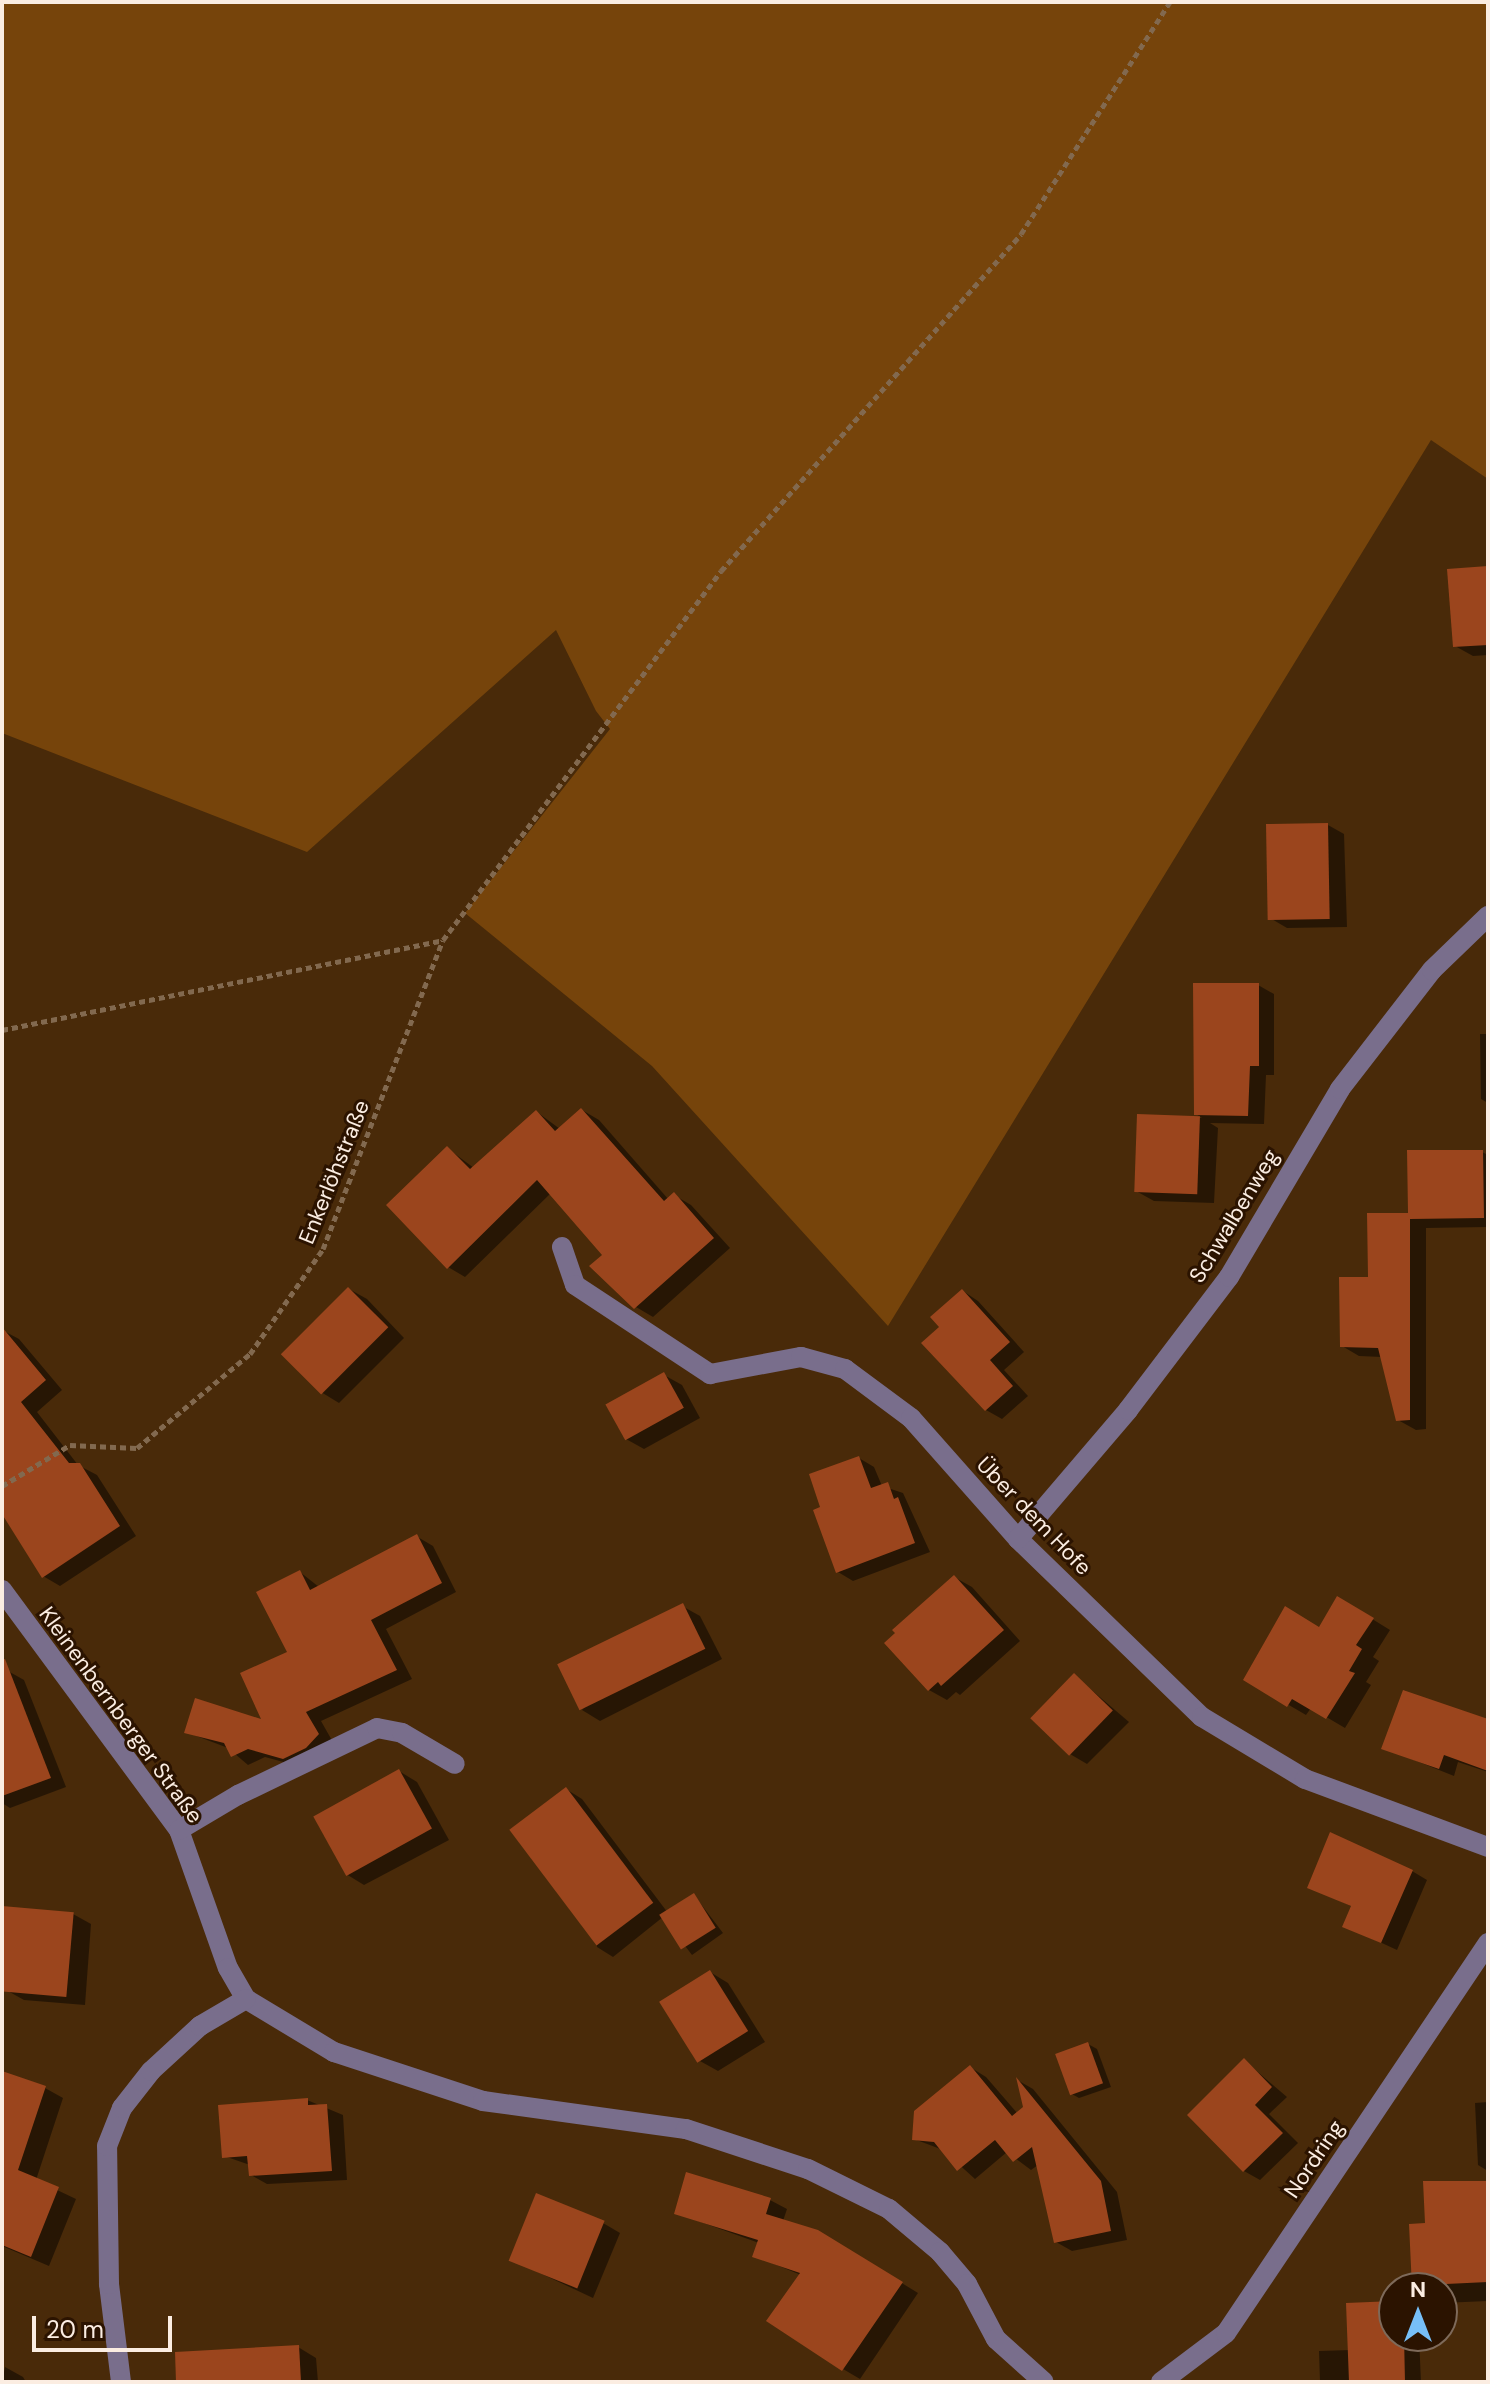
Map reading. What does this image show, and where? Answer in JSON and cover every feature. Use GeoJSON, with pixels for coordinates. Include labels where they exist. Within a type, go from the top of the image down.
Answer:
{"type":"FeatureCollection","features":[{"type":"Feature","properties":{"kind":"street","name":"Schwalbenweg"},"geometry":{"type":"LineString","coordinates":[[1018,1539],[1128,1410],[1229,1277],[1340,1089],[1432,970],[1488,916]]}},
{"type":"Feature","properties":{"kind":"street","name":"Über dem Hofe"},"geometry":{"type":"LineString","coordinates":[[562,1247],[575,1285],[710,1374],[801,1357],[845,1369],[911,1418],[1018,1539],[1202,1717],[1305,1779],[1488,1847]]}},
{"type":"Feature","properties":{"kind":"street","name":"Kleinenbernberger Straße"},"geometry":{"type":"LineString","coordinates":[[2,1590],[179,1830],[228,1968],[246,1999],[334,2052],[483,2101],[686,2129],[808,2169],[889,2209],[940,2252],[967,2284],[996,2339],[1044,2382]]}},
{"type":"Feature","properties":{"kind":"street"},"geometry":{"type":"LineString","coordinates":[[179,1830],[238,1795],[377,1728],[402,1733],[455,1764]]}},
{"type":"Feature","properties":{"kind":"street","name":"Nordring"},"geometry":{"type":"LineString","coordinates":[[1161,2382],[1226,2333],[1488,1943]]}},
{"type":"Feature","properties":{"kind":"street"},"geometry":{"type":"LineString","coordinates":[[121,2382],[109,2270],[107,2146],[122,2108],[151,2071],[200,2026],[246,1999]]}},
{"type":"Feature","properties":{"kind":"path","name":"Enkerlöhstraße"},"geometry":{"type":"LineString","coordinates":[[2,1486],[70,1445],[137,1448],[250,1354],[323,1249],[443,940],[721,571],[1021,234],[1170,2]]}},
{"type":"Feature","properties":{"kind":"path"},"geometry":{"type":"LineString","coordinates":[[2,1030],[443,940]]}},
{"type":"Feature","properties":{"kind":"shaded area"},"geometry":{"type":"Polygon","coordinates":[[[2,2],[1488,2],[1488,479],[1431,440],[888,1326],[652,1066],[465,913],[610,729],[596,711],[556,630],[307,852],[2,733],[2,2]]]}},
{"type":"Feature","properties":{"kind":"building"},"geometry":{"type":"Polygon","coordinates":[[[1488,566],[1488,645],[1453,647],[1447,569],[1488,566]]]}},
{"type":"Feature","properties":{"kind":"building"},"geometry":{"type":"Polygon","coordinates":[[[1328,823],[1330,919],[1268,920],[1266,824],[1328,823]]]}},
{"type":"Feature","properties":{"kind":"building"},"geometry":{"type":"Polygon","coordinates":[[[1193,983],[1259,983],[1259,1066],[1250,1066],[1248,1116],[1194,1115],[1193,983]]]}},
{"type":"Feature","properties":{"kind":"building"},"geometry":{"type":"Polygon","coordinates":[[[581,1108],[664,1201],[674,1192],[714,1238],[634,1309],[589,1266],[602,1255],[537,1180],[447,1269],[386,1205],[447,1146],[470,1169],[536,1110],[555,1131],[581,1108]]]}},
{"type":"Feature","properties":{"kind":"building"},"geometry":{"type":"Polygon","coordinates":[[[1137,1114],[1200,1116],[1197,1194],[1134,1192],[1137,1114]]]}},
{"type":"Feature","properties":{"kind":"building"},"geometry":{"type":"Polygon","coordinates":[[[1407,1150],[1483,1150],[1484,1218],[1410,1219],[1410,1420],[1396,1421],[1378,1348],[1340,1347],[1339,1277],[1368,1277],[1367,1213],[1408,1213],[1407,1150]]]}},
{"type":"Feature","properties":{"kind":"building"},"geometry":{"type":"Polygon","coordinates":[[[348,1287],[388,1327],[321,1394],[281,1354],[348,1287]]]}},
{"type":"Feature","properties":{"kind":"building"},"geometry":{"type":"Polygon","coordinates":[[[962,1289],[1010,1342],[990,1360],[1013,1386],[985,1411],[921,1343],[939,1327],[930,1317],[962,1289]]]}},
{"type":"Feature","properties":{"kind":"building"},"geometry":{"type":"Polygon","coordinates":[[[2,1327],[46,1380],[21,1402],[69,1463],[80,1463],[120,1526],[42,1578],[2,1514],[2,1327]]]}},
{"type":"Feature","properties":{"kind":"building"},"geometry":{"type":"Polygon","coordinates":[[[664,1372],[684,1408],[625,1440],[605,1404],[664,1372]]]}},
{"type":"Feature","properties":{"kind":"building"},"geometry":{"type":"Polygon","coordinates":[[[859,1456],[871,1488],[888,1482],[894,1499],[898,1497],[915,1543],[836,1573],[813,1510],[820,1507],[809,1474],[859,1456]]]}},
{"type":"Feature","properties":{"kind":"building"},"geometry":{"type":"Polygon","coordinates":[[[417,1534],[442,1583],[371,1620],[397,1670],[306,1712],[319,1734],[306,1748],[283,1759],[248,1749],[231,1757],[224,1743],[184,1733],[195,1698],[261,1719],[240,1673],[287,1652],[256,1592],[300,1570],[310,1590],[417,1534]]]}},
{"type":"Feature","properties":{"kind":"building"},"geometry":{"type":"Polygon","coordinates":[[[954,1575],[1004,1630],[941,1686],[938,1682],[928,1691],[884,1643],[895,1633],[892,1630],[954,1575]]]}},
{"type":"Feature","properties":{"kind":"building"},"geometry":{"type":"Polygon","coordinates":[[[1337,1596],[1374,1618],[1356,1645],[1362,1649],[1349,1671],[1355,1673],[1326,1719],[1292,1699],[1287,1707],[1243,1680],[1285,1606],[1319,1627],[1337,1596]]]}},
{"type":"Feature","properties":{"kind":"building"},"geometry":{"type":"Polygon","coordinates":[[[683,1603],[705,1649],[580,1710],[557,1664],[683,1603]]]}},
{"type":"Feature","properties":{"kind":"building"},"geometry":{"type":"Polygon","coordinates":[[[5,1659],[51,1778],[2,1796],[2,1660],[5,1659]]]}},
{"type":"Feature","properties":{"kind":"building"},"geometry":{"type":"Polygon","coordinates":[[[1074,1673],[1113,1711],[1069,1756],[1030,1718],[1074,1673]]]}},
{"type":"Feature","properties":{"kind":"building"},"geometry":{"type":"Polygon","coordinates":[[[1403,1690],[1488,1719],[1488,1771],[1444,1755],[1439,1769],[1381,1749],[1403,1690]]]}},
{"type":"Feature","properties":{"kind":"building"},"geometry":{"type":"Polygon","coordinates":[[[399,1769],[432,1828],[346,1876],[313,1817],[399,1769]]]}},
{"type":"Feature","properties":{"kind":"building"},"geometry":{"type":"Polygon","coordinates":[[[566,1787],[653,1903],[597,1946],[509,1830],[566,1787]]]}},
{"type":"Feature","properties":{"kind":"building"},"geometry":{"type":"Polygon","coordinates":[[[1330,1832],[1413,1870],[1381,1943],[1342,1927],[1351,1906],[1307,1888],[1330,1832]]]}},
{"type":"Feature","properties":{"kind":"building"},"geometry":{"type":"Polygon","coordinates":[[[694,1893],[716,1928],[681,1949],[659,1915],[694,1893]]]}},
{"type":"Feature","properties":{"kind":"building"},"geometry":{"type":"Polygon","coordinates":[[[2,1906],[74,1912],[66,1997],[2,1991],[2,1906]]]}},
{"type":"Feature","properties":{"kind":"building"},"geometry":{"type":"Polygon","coordinates":[[[710,1970],[748,2031],[697,2063],[659,2002],[710,1970]]]}},
{"type":"Feature","properties":{"kind":"building"},"geometry":{"type":"Polygon","coordinates":[[[1088,2042],[1103,2083],[1070,2095],[1055,2054],[1088,2042]]]}},
{"type":"Feature","properties":{"kind":"building"},"geometry":{"type":"Polygon","coordinates":[[[1244,2058],[1272,2087],[1255,2105],[1283,2133],[1243,2172],[1187,2115],[1244,2058]]]}},
{"type":"Feature","properties":{"kind":"building"},"geometry":{"type":"Polygon","coordinates":[[[970,2065],[1012,2116],[1023,2107],[1016,2077],[1101,2181],[1111,2231],[1054,2243],[1032,2147],[1013,2162],[995,2140],[957,2171],[934,2142],[912,2140],[914,2111],[970,2065]]]}},
{"type":"Feature","properties":{"kind":"building"},"geometry":{"type":"Polygon","coordinates":[[[2,2071],[46,2086],[18,2170],[59,2187],[31,2257],[2,2245],[2,2071]]]}},
{"type":"Feature","properties":{"kind":"building"},"geometry":{"type":"Polygon","coordinates":[[[308,2098],[308,2105],[327,2104],[332,2171],[249,2176],[247,2156],[222,2158],[218,2105],[308,2098]]]}},
{"type":"Feature","properties":{"kind":"building"},"geometry":{"type":"Polygon","coordinates":[[[686,2172],[771,2198],[766,2214],[818,2230],[903,2282],[842,2371],[766,2321],[800,2273],[752,2257],[758,2240],[674,2214],[686,2172]]]}},
{"type":"Feature","properties":{"kind":"building"},"geometry":{"type":"Polygon","coordinates":[[[1423,2181],[1488,2181],[1488,2282],[1458,2283],[1458,2272],[1411,2272],[1409,2224],[1425,2223],[1423,2181]]]}},
{"type":"Feature","properties":{"kind":"building"},"geometry":{"type":"Polygon","coordinates":[[[536,2193],[605,2221],[577,2288],[509,2261],[536,2193]]]}},
{"type":"Feature","properties":{"kind":"building"},"geometry":{"type":"Polygon","coordinates":[[[1378,2302],[1378,2352],[1404,2352],[1405,2382],[1349,2382],[1346,2303],[1378,2302]]]}},
{"type":"Feature","properties":{"kind":"building"},"geometry":{"type":"Polygon","coordinates":[[[299,2345],[301,2382],[176,2382],[175,2352],[299,2345]]]}}]}
